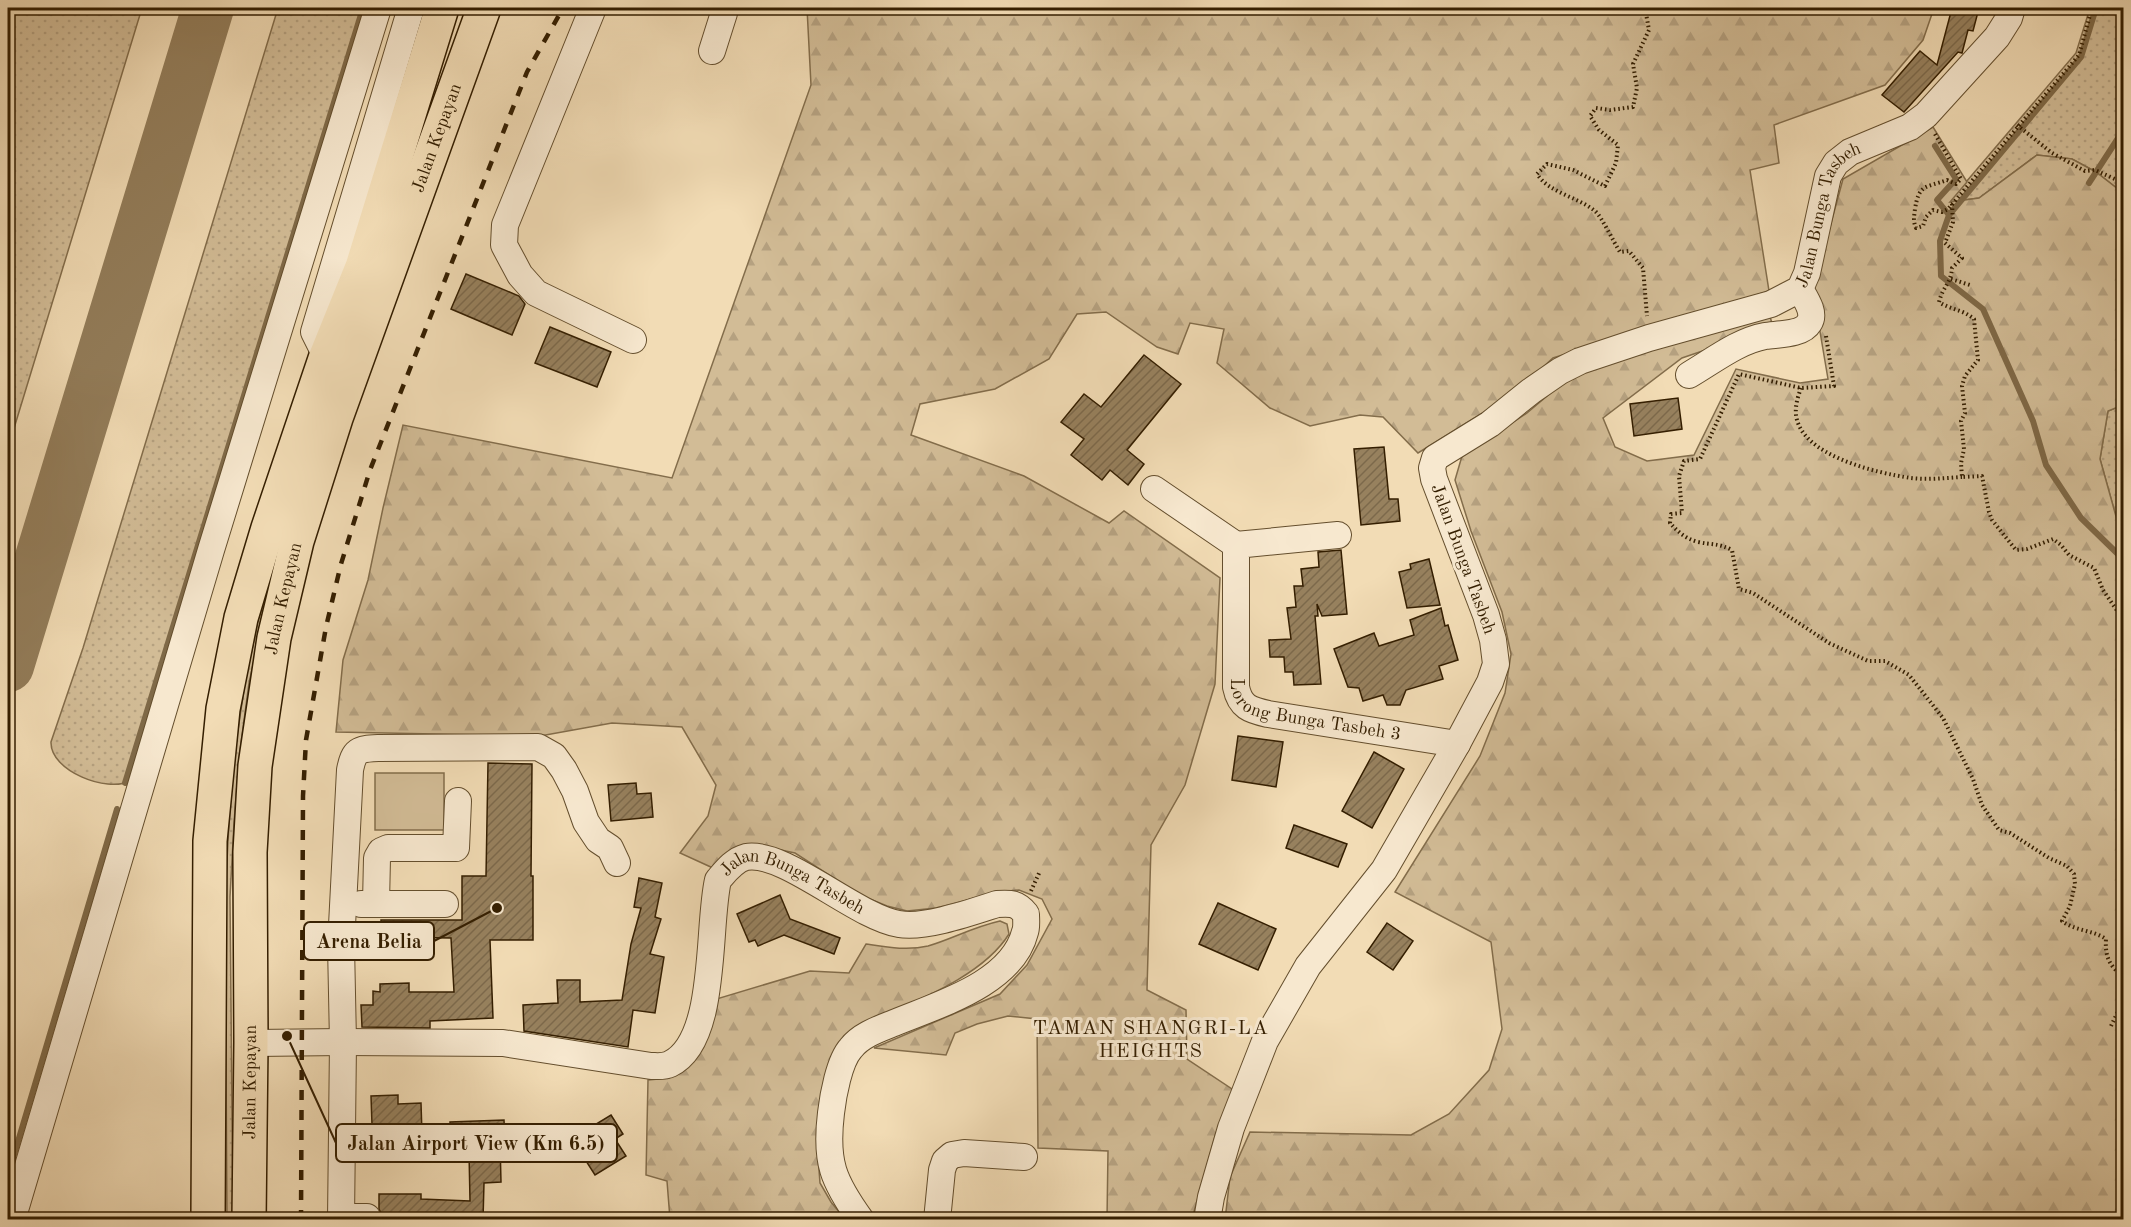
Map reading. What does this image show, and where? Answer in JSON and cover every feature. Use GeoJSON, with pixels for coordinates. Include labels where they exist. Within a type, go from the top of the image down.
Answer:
{"type":"FeatureCollection","features":[{"type":"Feature","properties":{"kind":"highway","name":"Jalan Kepayan"},"geometry":{"type":"LineString","coordinates":[[208,1220],[210,841],[223,709],[241,618],[251,583],[326,356],[365,256],[442,8]]}},
{"type":"Feature","properties":{"kind":"highway","name":"Jalan Kepayan"},"geometry":{"type":"LineString","coordinates":[[249,1220],[250,852],[255,766],[274,638],[285,585],[336,418],[484,8]]}},
{"type":"Feature","properties":{"kind":"highway"},"geometry":{"type":"LineString","coordinates":[[465,60],[494,8]]}},
{"type":"Feature","properties":{"kind":"street"},"geometry":{"type":"LineString","coordinates":[[12,1220],[208,562],[378,8]]}},
{"type":"Feature","properties":{"kind":"street"},"geometry":{"type":"LineString","coordinates":[[326,356],[314,332],[355,188],[411,8]]}},
{"type":"Feature","properties":{"kind":"street"},"geometry":{"type":"LineString","coordinates":[[593,8],[505,225],[504,245],[520,275],[536,294],[633,340]]}},
{"type":"Feature","properties":{"kind":"street"},"geometry":{"type":"LineString","coordinates":[[712,51],[724,13],[723,8]]}},
{"type":"Feature","properties":{"kind":"street","name":"Jalan Bunga Tasbeh"},"geometry":{"type":"LineString","coordinates":[[1208,1220],[1211,1197],[1231,1128],[1265,1041],[1308,966],[1384,870],[1457,744],[1490,682],[1496,664],[1493,640],[1486,615],[1434,479],[1432,468],[1435,458],[1490,424],[1560,371],[1580,361],[1649,338],[1771,304],[1800,288],[1807,273],[1828,176],[1836,163],[1850,152],[1910,127],[1926,115],[1996,37],[2009,18],[2012,8]]}},
{"type":"Feature","properties":{"kind":"street"},"geometry":{"type":"LineString","coordinates":[[1689,375],[1742,344],[1764,336],[1800,330],[1808,326],[1811,312],[1800,288]]}},
{"type":"Feature","properties":{"kind":"street"},"geometry":{"type":"LineString","coordinates":[[1154,489],[1236,545],[1338,535]]}},
{"type":"Feature","properties":{"kind":"street","name":"Lorong Bunga Tasbeh 3"},"geometry":{"type":"LineString","coordinates":[[1236,545],[1236,687],[1238,698],[1245,706],[1268,714],[1457,744]]}},
{"type":"Feature","properties":{"kind":"street"},"geometry":{"type":"LineString","coordinates":[[367,1220],[367,1217],[341,1218],[342,903],[352,757],[361,749],[538,747],[554,756],[564,770],[575,791],[586,822],[598,840],[610,848],[617,863]]}},
{"type":"Feature","properties":{"kind":"street"},"geometry":{"type":"LineString","coordinates":[[376,903],[377,858],[381,851],[388,848],[456,848],[458,801]]}},
{"type":"Feature","properties":{"kind":"street","name":"Jalan Bunga Tasbeh"},"geometry":{"type":"LineString","coordinates":[[251,1044],[503,1043],[651,1066],[668,1066],[680,1057],[695,1039],[703,1015],[718,880],[731,866],[744,857],[775,861],[856,906],[896,924],[911,926],[997,904],[1019,905],[1026,914],[1025,933],[1016,953],[996,975],[971,990],[865,1036],[850,1048],[841,1066],[831,1111],[828,1142],[833,1173],[842,1193],[861,1220]]}},
{"type":"Feature","properties":{"kind":"street"},"geometry":{"type":"LineString","coordinates":[[342,903],[445,904]]}},
{"type":"Feature","properties":{"kind":"street"},"geometry":{"type":"LineString","coordinates":[[937,1220],[942,1170],[945,1161],[952,1155],[964,1153],[1024,1157]]}},
{"type":"Feature","properties":{"kind":"path"},"geometry":{"type":"LineString","coordinates":[[1645,8],[1650,30],[1633,64],[1636,88],[1633,107],[1610,110],[1596,108],[1590,116],[1599,130],[1618,145],[1616,163],[1605,186],[1573,170],[1547,164],[1537,174],[1543,183],[1572,196],[1598,213],[1620,252],[1629,251],[1643,268],[1649,338]]}},
{"type":"Feature","properties":{"kind":"path"},"geometry":{"type":"LineString","coordinates":[[1933,132],[1961,179],[1956,184],[1947,180],[1923,188],[1918,194],[1913,222],[1916,228],[1923,226],[1926,217],[1934,210],[1942,212],[1952,204],[2079,55],[2092,8]]}},
{"type":"Feature","properties":{"kind":"path"},"geometry":{"type":"LineString","coordinates":[[2017,125],[2052,153],[2085,171],[2097,171],[2124,181]]}},
{"type":"Feature","properties":{"kind":"path"},"geometry":{"type":"LineString","coordinates":[[1952,204],[1953,222],[1945,243],[1962,258],[1952,268],[1951,279],[1942,289],[1939,302],[1948,308],[1964,311],[1974,319],[1978,360],[1965,376],[1962,386],[1965,412],[1962,421],[1964,449],[1961,463],[1962,477]]}},
{"type":"Feature","properties":{"kind":"path"},"geometry":{"type":"LineString","coordinates":[[1951,279],[1970,285]]}},
{"type":"Feature","properties":{"kind":"path"},"geometry":{"type":"LineString","coordinates":[[1826,333],[1834,386],[1801,388],[1739,374],[1700,459],[1684,461],[1679,476],[1682,513],[1671,514],[1670,523],[1681,535],[1698,542],[1720,544],[1732,550],[1739,589],[1753,593],[1829,643],[1868,661],[1885,661],[1909,675],[1943,718],[1973,779],[1982,805],[1999,830],[2010,833],[2049,858],[2067,866],[2074,874],[2075,884],[2070,906],[2062,921],[2068,926],[2096,932],[2106,939],[2105,954],[2110,963],[2120,974],[2124,968]]}},
{"type":"Feature","properties":{"kind":"path"},"geometry":{"type":"LineString","coordinates":[[1801,388],[1796,417],[1807,438],[1834,457],[1870,469],[1910,477],[1982,476],[1992,520],[2016,550],[2027,549],[2053,539],[2069,555],[2094,568],[2103,590],[2124,617]]}},
{"type":"Feature","properties":{"kind":"path"},"geometry":{"type":"LineString","coordinates":[[2111,1026],[2124,999]]}},
{"type":"Feature","properties":{"kind":"green space"},"geometry":{"type":"Polygon","coordinates":[[[8,8],[142,8],[8,448],[8,8]]]}},
{"type":"Feature","properties":{"kind":"green space"},"geometry":{"type":"Polygon","coordinates":[[[278,8],[370,8],[130,781],[120,784],[95,782],[69,770],[60,762],[53,752],[51,742],[83,648],[278,8]]]}},
{"type":"Feature","properties":{"kind":"green space"},"geometry":{"type":"Polygon","coordinates":[[[807,8],[1934,8],[1923,40],[1885,85],[1774,125],[1779,163],[1750,170],[1769,291],[1553,358],[1515,393],[1418,453],[1383,417],[1360,415],[1310,426],[1270,408],[1217,363],[1224,329],[1190,323],[1178,354],[1157,347],[1106,312],[1077,314],[1049,359],[995,389],[920,404],[911,435],[1024,476],[1109,523],[1124,511],[1220,578],[1215,684],[1185,785],[1151,845],[1147,990],[1186,1010],[1187,1059],[1235,1091],[1216,1133],[1192,1219],[1107,1219],[1108,1151],[1038,1148],[1037,1019],[1008,1016],[977,1024],[955,1033],[946,1055],[874,1048],[1000,994],[1027,965],[1052,919],[1042,899],[1019,890],[998,892],[936,908],[907,911],[860,895],[795,853],[753,844],[731,850],[713,868],[680,853],[708,816],[716,785],[682,727],[612,723],[540,736],[336,732],[343,660],[368,580],[403,425],[672,478],[811,85],[807,8]]]}},
{"type":"Feature","properties":{"kind":"green space"},"geometry":{"type":"Polygon","coordinates":[[[2090,8],[2123,8],[2123,193],[2096,172],[2072,159],[2037,155],[1979,198],[1949,202],[2076,53],[2090,8]]]}},
{"type":"Feature","properties":{"kind":"green space"},"geometry":{"type":"Polygon","coordinates":[[[1933,127],[1967,182],[1950,202],[1979,198],[2037,155],[2072,159],[2096,172],[2123,193],[2123,405],[2108,411],[2100,459],[2117,520],[2124,524],[2123,1219],[1225,1220],[1230,1177],[1250,1132],[1411,1135],[1449,1114],[1489,1070],[1502,1029],[1491,942],[1395,892],[1480,756],[1505,693],[1511,654],[1502,612],[1471,531],[1455,480],[1462,456],[1527,413],[1565,381],[1589,369],[1769,313],[1773,327],[1682,358],[1603,418],[1615,447],[1647,461],[1694,455],[1736,369],[1800,383],[1828,379],[1813,290],[1843,179],[1933,127]]]}},
{"type":"Feature","properties":{"kind":"green space"},"geometry":{"type":"Polygon","coordinates":[[[2123,405],[2123,524],[2117,520],[2100,459],[2108,411],[2123,405]]]}},
{"type":"Feature","properties":{"kind":"green space"},"geometry":{"type":"Polygon","coordinates":[[[268,586],[270,588],[249,683],[239,758],[234,823],[230,897],[233,1219],[227,1220],[225,897],[229,824],[234,757],[245,683],[268,586]]]}},
{"type":"Feature","properties":{"kind":"green space"},"geometry":{"type":"Polygon","coordinates":[[[375,773],[444,773],[444,830],[375,830],[375,773]]]}},
{"type":"Feature","properties":{"kind":"green space"},"geometry":{"type":"Polygon","coordinates":[[[1000,921],[1007,924],[1009,934],[997,950],[981,964],[963,977],[922,999],[861,1026],[817,1143],[820,1183],[831,1202],[845,1219],[670,1219],[667,1181],[646,1175],[648,1080],[669,1078],[687,1065],[713,1000],[810,971],[849,973],[866,944],[897,948],[928,946],[1000,921]]]}},
{"type":"Feature","properties":{"kind":"building"},"geometry":{"type":"Polygon","coordinates":[[[1952,8],[1979,8],[1973,31],[1968,30],[1962,53],[1958,52],[1904,112],[1882,95],[1920,51],[1937,65],[1952,8]]]}},
{"type":"Feature","properties":{"kind":"building"},"geometry":{"type":"Polygon","coordinates":[[[466,274],[519,296],[525,304],[512,335],[451,309],[466,274]]]}},
{"type":"Feature","properties":{"kind":"building"},"geometry":{"type":"Polygon","coordinates":[[[550,327],[611,352],[597,387],[535,363],[550,327]]]}},
{"type":"Feature","properties":{"kind":"building"},"geometry":{"type":"Polygon","coordinates":[[[1144,355],[1181,384],[1127,450],[1144,464],[1128,485],[1110,470],[1102,480],[1071,455],[1084,439],[1061,422],[1084,394],[1101,407],[1144,355]]]}},
{"type":"Feature","properties":{"kind":"building"},"geometry":{"type":"Polygon","coordinates":[[[1678,398],[1682,429],[1634,436],[1630,404],[1678,398]]]}},
{"type":"Feature","properties":{"kind":"building"},"geometry":{"type":"Polygon","coordinates":[[[1384,447],[1389,499],[1398,499],[1400,521],[1361,525],[1354,449],[1384,447]]]}},
{"type":"Feature","properties":{"kind":"building"},"geometry":{"type":"Polygon","coordinates":[[[1341,550],[1347,614],[1322,616],[1317,604],[1318,616],[1315,616],[1321,684],[1294,685],[1293,672],[1285,672],[1284,657],[1270,657],[1269,640],[1291,639],[1287,608],[1296,607],[1294,586],[1303,586],[1301,569],[1319,567],[1318,552],[1341,550]]]}},
{"type":"Feature","properties":{"kind":"building"},"geometry":{"type":"Polygon","coordinates":[[[1429,559],[1440,605],[1407,608],[1399,572],[1411,569],[1410,564],[1429,559]]]}},
{"type":"Feature","properties":{"kind":"building"},"geometry":{"type":"Polygon","coordinates":[[[1441,608],[1458,660],[1439,666],[1443,679],[1406,690],[1400,705],[1387,705],[1383,695],[1363,701],[1359,688],[1348,687],[1334,649],[1374,633],[1379,646],[1414,635],[1410,620],[1441,608]]]}},
{"type":"Feature","properties":{"kind":"building"},"geometry":{"type":"Polygon","coordinates":[[[1238,736],[1283,742],[1276,787],[1232,780],[1238,736]]]}},
{"type":"Feature","properties":{"kind":"building"},"geometry":{"type":"Polygon","coordinates":[[[1374,752],[1404,769],[1372,828],[1342,811],[1374,752]]]}},
{"type":"Feature","properties":{"kind":"building"},"geometry":{"type":"Polygon","coordinates":[[[488,763],[532,764],[533,940],[490,940],[493,1018],[430,1021],[430,1028],[362,1027],[361,1005],[373,1005],[373,991],[380,992],[380,984],[409,983],[409,992],[454,992],[451,938],[381,937],[381,920],[462,920],[462,876],[486,876],[488,763]]]}},
{"type":"Feature","properties":{"kind":"building"},"geometry":{"type":"Polygon","coordinates":[[[636,783],[637,794],[651,793],[653,817],[611,821],[608,785],[636,783]]]}},
{"type":"Feature","properties":{"kind":"building"},"geometry":{"type":"Polygon","coordinates":[[[1294,825],[1347,844],[1338,867],[1286,848],[1294,825]]]}},
{"type":"Feature","properties":{"kind":"building"},"geometry":{"type":"Polygon","coordinates":[[[639,878],[662,883],[655,917],[661,919],[650,954],[664,957],[655,1013],[633,1010],[628,1047],[524,1031],[523,1005],[558,1003],[557,980],[580,980],[580,1002],[622,1000],[631,944],[641,908],[634,907],[639,878]]]}},
{"type":"Feature","properties":{"kind":"building"},"geometry":{"type":"Polygon","coordinates":[[[780,895],[790,919],[840,938],[834,954],[784,935],[758,946],[755,940],[749,942],[737,914],[780,895]]]}},
{"type":"Feature","properties":{"kind":"building"},"geometry":{"type":"Polygon","coordinates":[[[1218,903],[1276,929],[1258,970],[1199,944],[1218,903]]]}},
{"type":"Feature","properties":{"kind":"building"},"geometry":{"type":"Polygon","coordinates":[[[1387,923],[1413,941],[1393,970],[1367,952],[1387,923]]]}},
{"type":"Feature","properties":{"kind":"building"},"geometry":{"type":"Polygon","coordinates":[[[398,1095],[398,1104],[421,1103],[422,1135],[398,1136],[399,1153],[373,1154],[371,1096],[398,1095]]]}},
{"type":"Feature","properties":{"kind":"building"},"geometry":{"type":"Polygon","coordinates":[[[611,1115],[623,1134],[615,1139],[626,1156],[595,1175],[579,1150],[595,1140],[588,1129],[611,1115]]]}},
{"type":"Feature","properties":{"kind":"building"},"geometry":{"type":"Polygon","coordinates":[[[504,1120],[505,1141],[500,1142],[501,1182],[484,1183],[483,1220],[385,1220],[386,1213],[381,1213],[379,1209],[379,1194],[421,1194],[421,1199],[470,1201],[469,1152],[451,1153],[450,1122],[504,1120]]]}},
{"type":"Feature","properties":{"kind":"waterway"},"geometry":{"type":"LineString","coordinates":[[125,783],[363,8]]}},
{"type":"Feature","properties":{"kind":"waterway"},"geometry":{"type":"LineString","coordinates":[[2096,8],[2081,57],[1949,215],[1940,241],[1941,276],[1983,309],[2033,421],[2046,465],[2081,518],[2124,560]]}},
{"type":"Feature","properties":{"kind":"waterway"},"geometry":{"type":"LineString","coordinates":[[2089,183],[2124,129]]}},
{"type":"Feature","properties":{"kind":"waterway"},"geometry":{"type":"LineString","coordinates":[[1935,146],[1956,179],[1937,200],[1949,215]]}},
{"type":"Feature","properties":{"kind":"waterway"},"geometry":{"type":"LineString","coordinates":[[8,1175],[117,809]]}},
{"type":"Feature","properties":{"kind":"taxiway"},"geometry":{"type":"LineString","coordinates":[[8,666],[208,8]]}},
{"type":"Feature","properties":{"kind":"railway"},"geometry":{"type":"LineString","coordinates":[[301,1220],[303,796],[306,740],[326,627],[341,564],[370,470],[527,72],[563,8]]}},
{"type":"Feature","properties":{"kind":"place","name":"Arena Belia"},"geometry":{"type":"Point","coordinates":[497,908]}},
{"type":"Feature","properties":{"kind":"place","name":"Jalan Airport View (Km 6.5)"},"geometry":{"type":"Point","coordinates":[287,1036]}},
{"type":"Feature","properties":{"kind":"district","name":"TAMAN SHANGRI-LA HEIGHTS"},"geometry":{"type":"Point","coordinates":[1151,1040]}}]}
